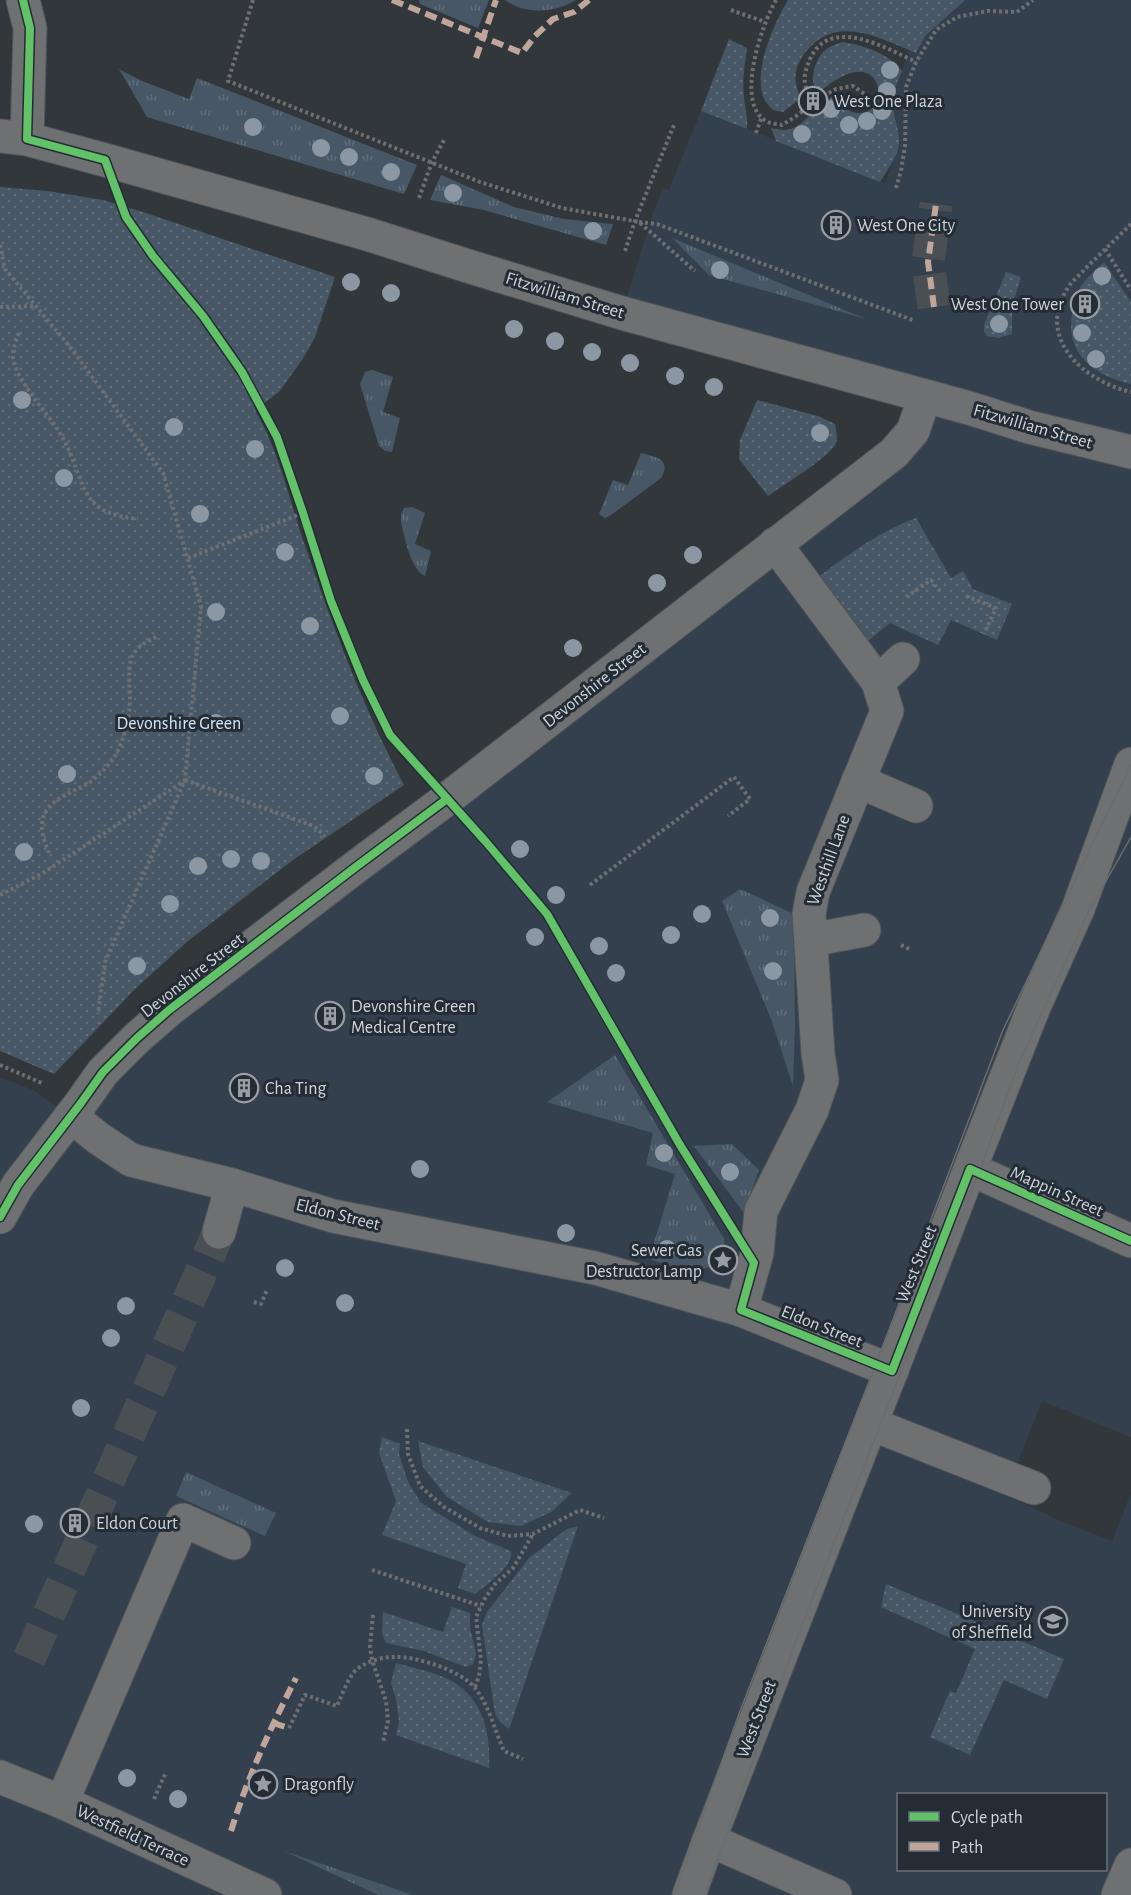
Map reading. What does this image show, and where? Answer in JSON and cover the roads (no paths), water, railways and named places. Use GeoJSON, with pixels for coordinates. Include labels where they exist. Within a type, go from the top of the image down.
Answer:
{"type":"FeatureCollection","features":[{"type":"Feature","properties":{"kind":"street"},"geometry":{"type":"LineString","coordinates":[[14,137],[30,28],[23,0]]}},
{"type":"Feature","properties":{"kind":"street","name":"Fitzwilliam Street"},"geometry":{"type":"LineString","coordinates":[[14,137],[367,234],[622,313],[925,396],[1029,427],[1131,452]]}},
{"type":"Feature","properties":{"kind":"street","name":"Devonshire Street"},"geometry":{"type":"LineString","coordinates":[[0,1217],[18,1185],[103,1072],[137,1038],[169,1010],[456,792],[894,453],[913,431],[925,396]]}},
{"type":"Feature","properties":{"kind":"street","name":"Westhill Lane"},"geometry":{"type":"LineString","coordinates":[[741,1310],[758,1253],[761,1211],[812,1110],[822,1080],[818,1053],[809,914],[813,892],[887,711],[878,682],[774,544]]}},
{"type":"Feature","properties":{"kind":"street"},"geometry":{"type":"LineString","coordinates":[[878,682],[903,658]]}},
{"type":"Feature","properties":{"kind":"street","name":"West Street"},"geometry":{"type":"LineString","coordinates":[[689,1895],[970,1169],[1034,1007],[1078,909],[1131,764]]}},
{"type":"Feature","properties":{"kind":"street"},"geometry":{"type":"LineString","coordinates":[[858,781],[916,806]]}},
{"type":"Feature","properties":{"kind":"street","name":"West Street"},"geometry":{"type":"LineString","coordinates":[[1078,909],[1131,824]]}},
{"type":"Feature","properties":{"kind":"street"},"geometry":{"type":"LineString","coordinates":[[811,940],[864,930]]}},
{"type":"Feature","properties":{"kind":"street","name":"Eldon Street"},"geometry":{"type":"LineString","coordinates":[[71,1116],[131,1160],[232,1185],[333,1216],[595,1268],[741,1310],[892,1371]]}},
{"type":"Feature","properties":{"kind":"street","name":"Mappin Street"},"geometry":{"type":"LineString","coordinates":[[970,1169],[1131,1241]]}},
{"type":"Feature","properties":{"kind":"street"},"geometry":{"type":"LineString","coordinates":[[219,1232],[232,1185]]}},
{"type":"Feature","properties":{"kind":"street"},"geometry":{"type":"LineString","coordinates":[[871,1424],[1034,1488]]}},
{"type":"Feature","properties":{"kind":"street"},"geometry":{"type":"LineString","coordinates":[[62,1802],[183,1520],[234,1543]]}},
{"type":"Feature","properties":{"kind":"street","name":"Westfield Terrace"},"geometry":{"type":"LineString","coordinates":[[0,1777],[62,1802],[265,1895]]}},
{"type":"Feature","properties":{"kind":"street"},"geometry":{"type":"LineString","coordinates":[[709,1840],[835,1895]]}},
{"type":"Feature","properties":{"kind":"street"},"geometry":{"type":"LineString","coordinates":[[1118,1895],[1131,1865]]}},
{"type":"Feature","properties":{"kind":"tunnel"},"geometry":{"type":"LineString","coordinates":[[934,307],[928,262],[936,204]]}},
{"type":"Feature","properties":{"kind":"tunnel"},"geometry":{"type":"LineString","coordinates":[[29,1659],[219,1232]]}},
{"type":"Feature","properties":{"kind":"tram line"},"geometry":{"type":"LineString","coordinates":[[674,1895],[740,1711],[876,1364],[1003,1030],[1131,764]]}},
{"type":"Feature","properties":{"kind":"tram line"},"geometry":{"type":"LineString","coordinates":[[705,1895],[795,1643],[979,1172],[1020,1060],[1089,911],[1131,837]]}},
{"type":"Feature","properties":{"kind":"place","name":"West One Plaza"},"geometry":{"type":"Point","coordinates":[813,101]}},
{"type":"Feature","properties":{"kind":"place","name":"West One City"},"geometry":{"type":"Point","coordinates":[836,225]}},
{"type":"Feature","properties":{"kind":"place","name":"West One Tower"},"geometry":{"type":"Point","coordinates":[1085,304]}},
{"type":"Feature","properties":{"kind":"place","name":"Devonshire Green Medical Centre"},"geometry":{"type":"Point","coordinates":[330,1016]}},
{"type":"Feature","properties":{"kind":"place","name":"Cha Ting"},"geometry":{"type":"Point","coordinates":[244,1088]}},
{"type":"Feature","properties":{"kind":"place","name":"Sewer Gas Destructor Lamp"},"geometry":{"type":"Point","coordinates":[723,1260]}},
{"type":"Feature","properties":{"kind":"place","name":"Eldon Court"},"geometry":{"type":"Point","coordinates":[75,1523]}},
{"type":"Feature","properties":{"kind":"place","name":"University of Sheffield"},"geometry":{"type":"Point","coordinates":[1053,1621]}},
{"type":"Feature","properties":{"kind":"place","name":"Dragonfly"},"geometry":{"type":"Point","coordinates":[263,1784]}},
{"type":"Feature","properties":{"kind":"park label","name":"Devonshire Green"},"geometry":{"type":"Point","coordinates":[179,723]}}]}
